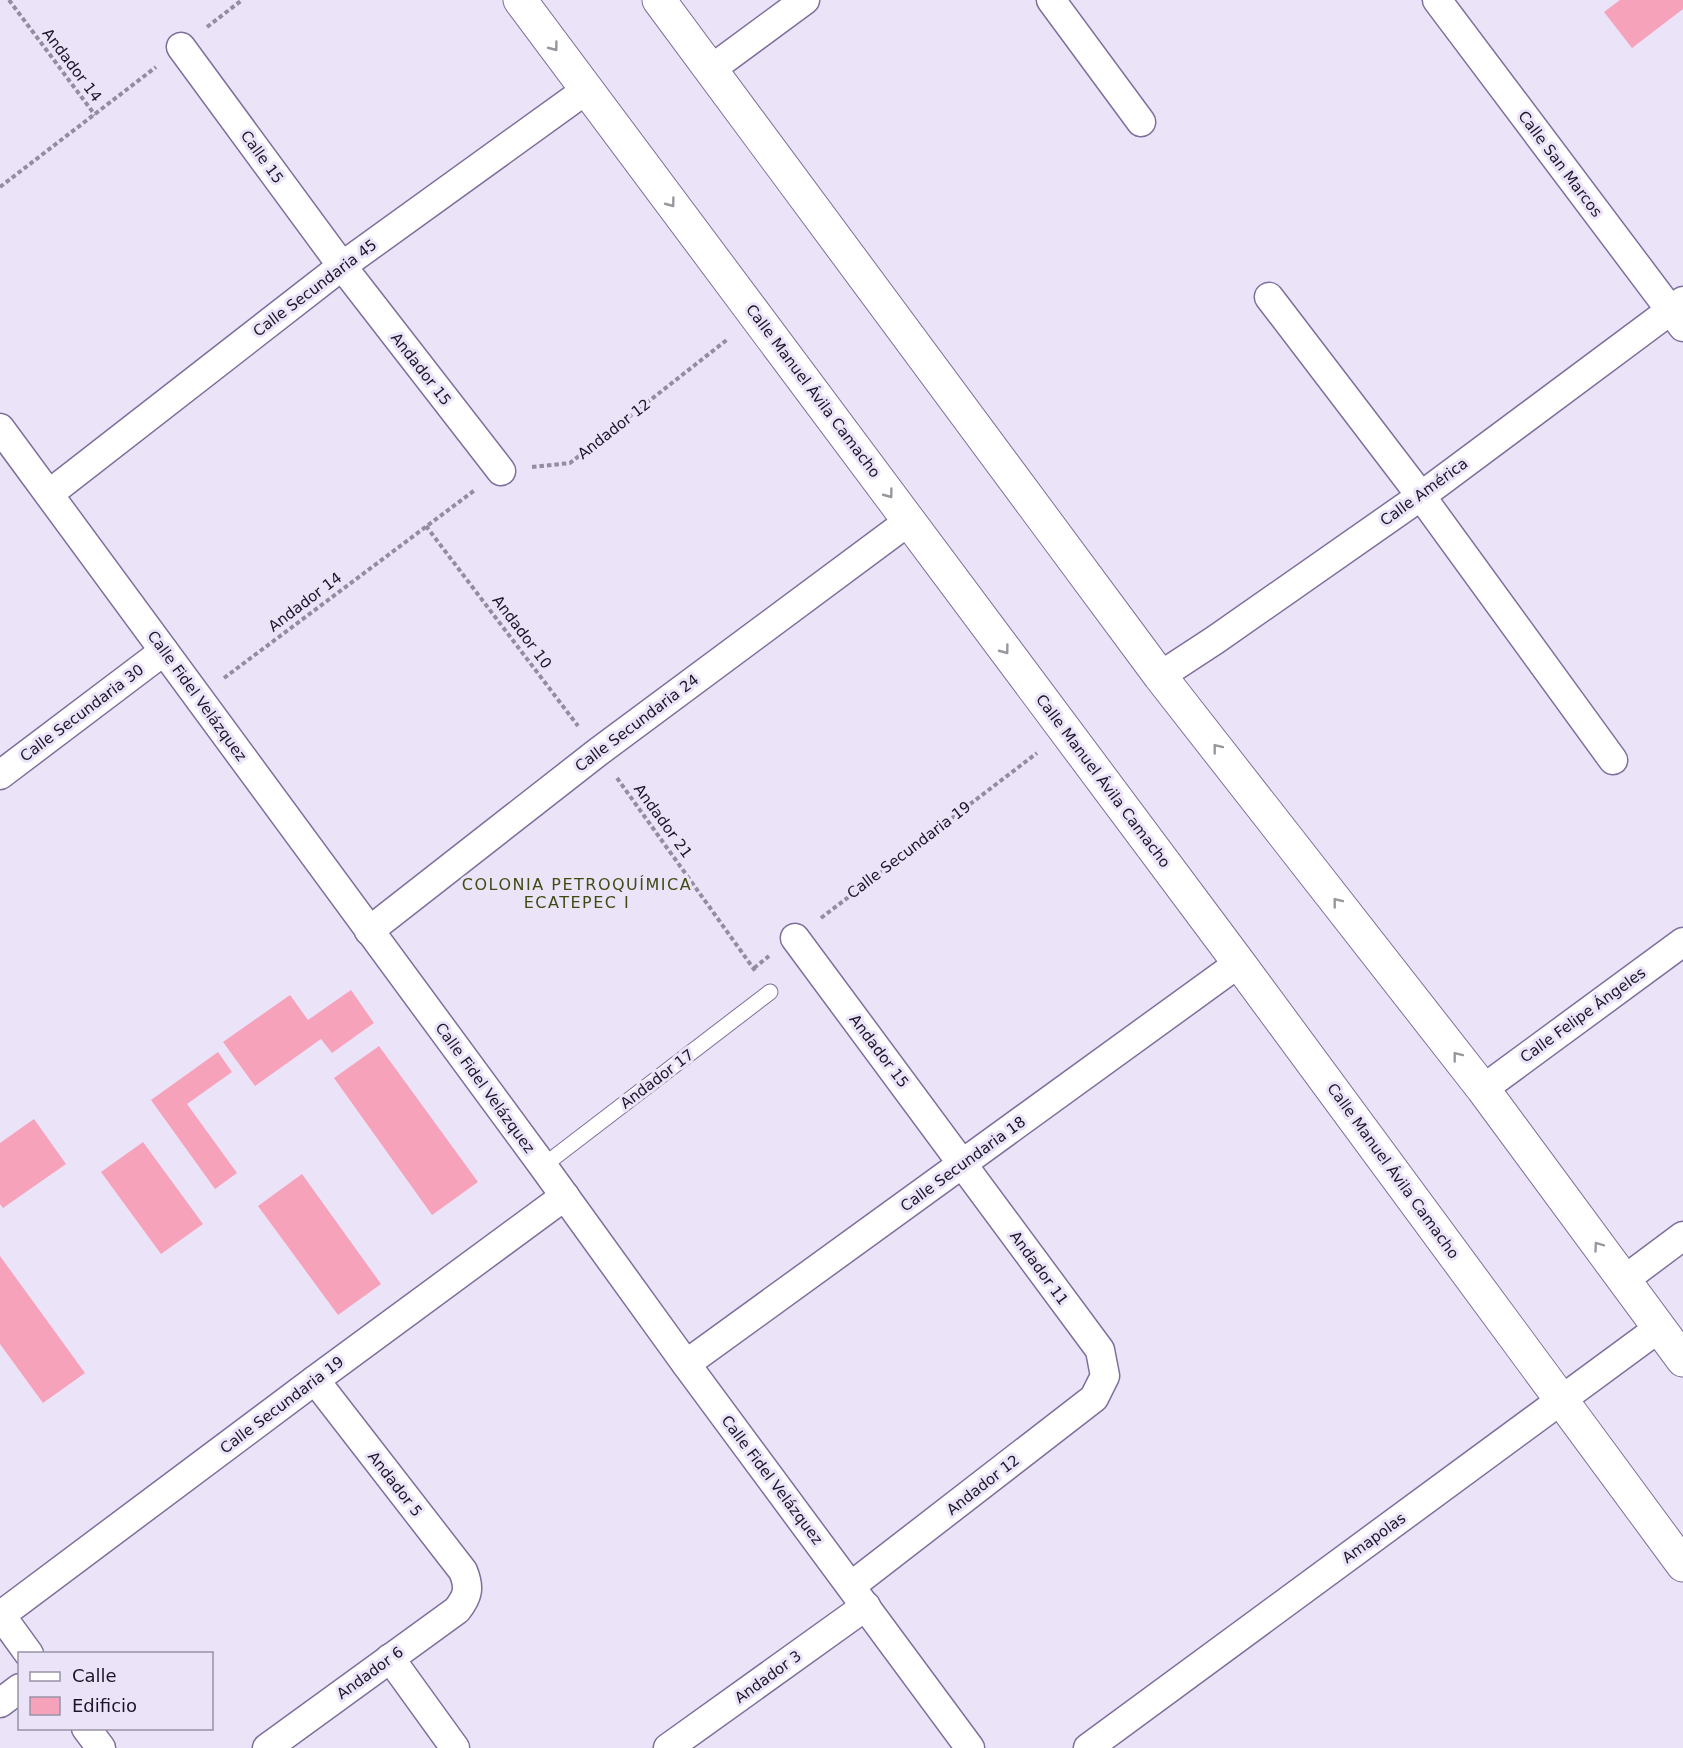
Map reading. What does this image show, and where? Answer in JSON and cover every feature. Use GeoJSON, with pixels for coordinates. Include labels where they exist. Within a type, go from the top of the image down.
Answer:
{"type":"FeatureCollection","features":[{"type":"Feature","properties":{"kind":"street","name":"Calle Manuel Ávila Camacho"},"geometry":{"type":"LineString","coordinates":[[520,0],[1239,963],[1683,1565]]}},
{"type":"Feature","properties":{"kind":"street"},"geometry":{"type":"LineString","coordinates":[[659,0],[1160,676],[1483,1089],[1683,1360]]}},
{"type":"Feature","properties":{"kind":"street"},"geometry":{"type":"LineString","coordinates":[[710,70],[805,0]]}},
{"type":"Feature","properties":{"kind":"street"},"geometry":{"type":"LineString","coordinates":[[1052,0],[1141,122]]}},
{"type":"Feature","properties":{"kind":"street","name":"Calle San Marcos"},"geometry":{"type":"LineString","coordinates":[[1437,0],[1679,313]]}},
{"type":"Feature","properties":{"kind":"street","name":"Calle 15"},"geometry":{"type":"LineString","coordinates":[[181,47],[342,266]]}},
{"type":"Feature","properties":{"kind":"street","name":"Calle Secundaria 45"},"geometry":{"type":"LineString","coordinates":[[49,494],[342,266],[586,90]]}},
{"type":"Feature","properties":{"kind":"street","name":"Andador 15"},"geometry":{"type":"LineString","coordinates":[[342,266],[501,471]]}},
{"type":"Feature","properties":{"kind":"street"},"geometry":{"type":"LineString","coordinates":[[1269,297],[1421,496],[1613,760]]}},
{"type":"Feature","properties":{"kind":"street","name":"Calle América"},"geometry":{"type":"LineString","coordinates":[[1160,676],[1421,496],[1679,313]]}},
{"type":"Feature","properties":{"kind":"street","name":"Calle Fidel Velázquez"},"geometry":{"type":"LineString","coordinates":[[0,428],[970,1748]]}},
{"type":"Feature","properties":{"kind":"street","name":"Calle Secundaria 24"},"geometry":{"type":"LineString","coordinates":[[369,931],[598,752],[909,521]]}},
{"type":"Feature","properties":{"kind":"street","name":"Calle Secundaria 30"},"geometry":{"type":"LineString","coordinates":[[0,775],[164,651]]}},
{"type":"Feature","properties":{"kind":"street","name":"Andador 15"},"geometry":{"type":"LineString","coordinates":[[795,938],[963,1164]]}},
{"type":"Feature","properties":{"kind":"street","name":"Calle Felipe Ángeles"},"geometry":{"type":"LineString","coordinates":[[1483,1089],[1683,942]]}},
{"type":"Feature","properties":{"kind":"street","name":"Calle Secundaria 18"},"geometry":{"type":"LineString","coordinates":[[686,1364],[1239,963]]}},
{"type":"Feature","properties":{"kind":"street","name":"Andador 11"},"geometry":{"type":"LineString","coordinates":[[963,1164],[1100,1350],[1105,1376]]}},
{"type":"Feature","properties":{"kind":"street","name":"Calle Secundaria 19"},"geometry":{"type":"LineString","coordinates":[[0,1615],[565,1196]]}},
{"type":"Feature","properties":{"kind":"street"},"geometry":{"type":"LineString","coordinates":[[1624,1280],[1683,1236]]}},
{"type":"Feature","properties":{"kind":"street","name":"Amapolas"},"geometry":{"type":"LineString","coordinates":[[1088,1748],[1659,1328]]}},
{"type":"Feature","properties":{"kind":"street","name":"Andador 12"},"geometry":{"type":"LineString","coordinates":[[859,1596],[894,1555],[1094,1398],[1105,1376]]}},
{"type":"Feature","properties":{"kind":"street","name":"Andador 5"},"geometry":{"type":"LineString","coordinates":[[315,1380],[463,1570],[467,1581],[467,1592]]}},
{"type":"Feature","properties":{"kind":"street","name":"Andador 6"},"geometry":{"type":"LineString","coordinates":[[267,1748],[457,1610],[467,1592]]}},
{"type":"Feature","properties":{"kind":"street","name":"Andador 3"},"geometry":{"type":"LineString","coordinates":[[668,1748],[718,1714],[859,1596]]}},
{"type":"Feature","properties":{"kind":"street"},"geometry":{"type":"LineString","coordinates":[[0,1615],[28,1652]]}},
{"type":"Feature","properties":{"kind":"street"},"geometry":{"type":"LineString","coordinates":[[390,1658],[456,1748]]}},
{"type":"Feature","properties":{"kind":"street"},"geometry":{"type":"LineString","coordinates":[[0,1703],[18,1690]]}},
{"type":"Feature","properties":{"kind":"street"},"geometry":{"type":"LineString","coordinates":[[88,1730],[101,1748]]}},
{"type":"Feature","properties":{"kind":"lane","name":"Andador 17"},"geometry":{"type":"LineString","coordinates":[[543,1166],[771,992]]}},
{"type":"Feature","properties":{"kind":"path","name":"Andador 14"},"geometry":{"type":"LineString","coordinates":[[0,187],[95,115],[9,0]]}},
{"type":"Feature","properties":{"kind":"path","name":"Andador 12"},"geometry":{"type":"LineString","coordinates":[[426,526],[501,471],[570,463],[757,316]]}},
{"type":"Feature","properties":{"kind":"path","name":"Andador 14"},"geometry":{"type":"LineString","coordinates":[[198,698],[426,526]]}},
{"type":"Feature","properties":{"kind":"path","name":"Andador 10"},"geometry":{"type":"LineString","coordinates":[[426,526],[598,752]]}},
{"type":"Feature","properties":{"kind":"path","name":"Calle Secundaria 19"},"geometry":{"type":"LineString","coordinates":[[753,968],[1065,732]]}},
{"type":"Feature","properties":{"kind":"path","name":"Andador 21"},"geometry":{"type":"LineString","coordinates":[[598,752],[771,992]]}},
{"type":"Feature","properties":{"kind":"building"},"geometry":{"type":"Polygon","coordinates":[[[1620,0],[1683,0],[1683,9],[1632,48],[1604,12],[1620,0]]]}},
{"type":"Feature","properties":{"kind":"building"},"geometry":{"type":"Polygon","coordinates":[[[351,990],[374,1023],[332,1053],[321,1039],[255,1086],[223,1042],[290,995],[308,1020],[351,990]]]}},
{"type":"Feature","properties":{"kind":"building"},"geometry":{"type":"Polygon","coordinates":[[[379,1046],[478,1182],[432,1215],[334,1078],[379,1046]]]}},
{"type":"Feature","properties":{"kind":"building"},"geometry":{"type":"Polygon","coordinates":[[[218,1052],[232,1072],[187,1104],[237,1173],[215,1189],[151,1100],[218,1052]]]}},
{"type":"Feature","properties":{"kind":"building"},"geometry":{"type":"Polygon","coordinates":[[[34,1119],[66,1164],[3,1208],[0,1204],[0,1143],[34,1119]]]}},
{"type":"Feature","properties":{"kind":"building"},"geometry":{"type":"Polygon","coordinates":[[[143,1142],[203,1224],[161,1254],[101,1172],[143,1142]]]}},
{"type":"Feature","properties":{"kind":"building"},"geometry":{"type":"Polygon","coordinates":[[[302,1174],[381,1284],[338,1315],[258,1206],[302,1174]]]}},
{"type":"Feature","properties":{"kind":"building"},"geometry":{"type":"Polygon","coordinates":[[[0,1256],[85,1373],[43,1403],[0,1344],[0,1256]]]}},
{"type":"Feature","properties":{"kind":"district","name":"COLONIA PETROQUÍMICA ECATEPEC I"},"geometry":{"type":"Point","coordinates":[577,893]}}]}
